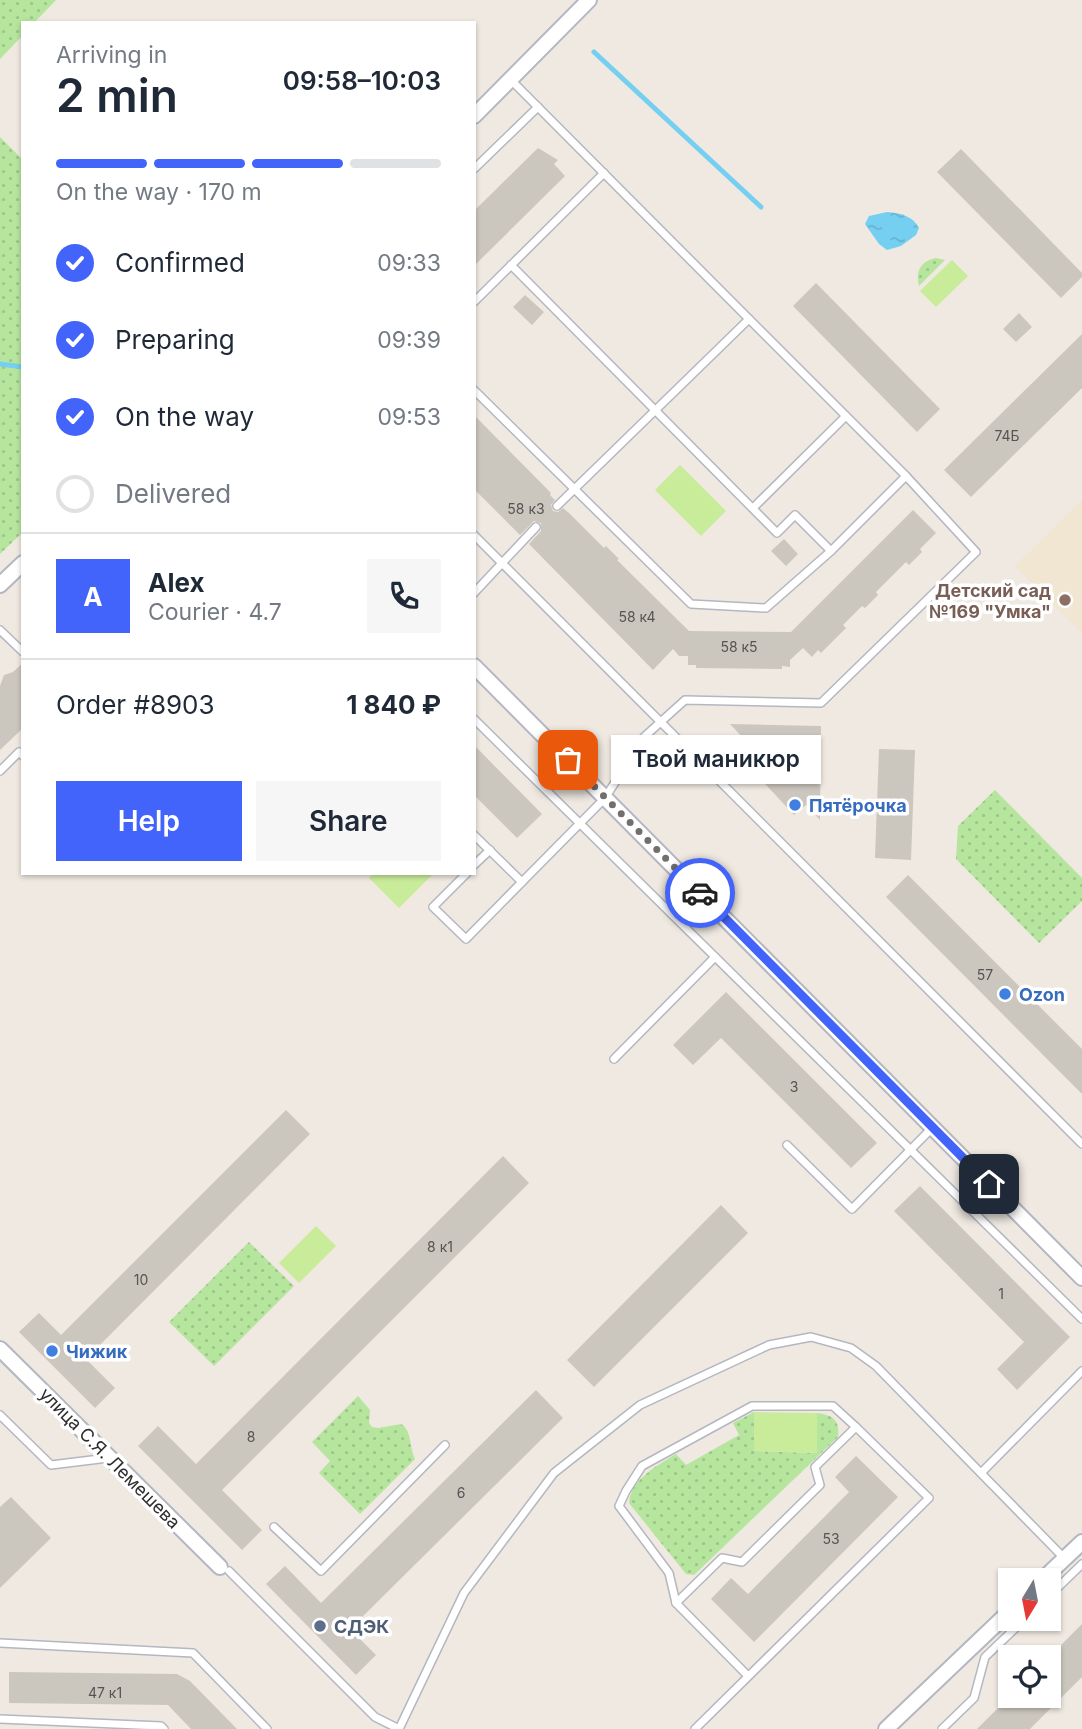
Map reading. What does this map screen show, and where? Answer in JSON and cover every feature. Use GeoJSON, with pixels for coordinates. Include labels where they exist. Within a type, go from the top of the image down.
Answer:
{"type":"FeatureCollection","features":[{"type":"Feature","properties":{"kind":"street"},"geometry":{"type":"LineString","coordinates":[[476,114],[589,0]]}},
{"type":"Feature","properties":{"kind":"street"},"geometry":{"type":"LineString","coordinates":[[0,585],[21,565]]}},
{"type":"Feature","properties":{"kind":"street"},"geometry":{"type":"LineString","coordinates":[[476,668],[1082,1278]]}},
{"type":"Feature","properties":{"kind":"street","name":"улица С.Я. Лемешева"},"geometry":{"type":"LineString","coordinates":[[0,1349],[224,1569]]}},
{"type":"Feature","properties":{"kind":"street"},"geometry":{"type":"LineString","coordinates":[[1055,1568],[1082,1542]]}},
{"type":"Feature","properties":{"kind":"street"},"geometry":{"type":"LineString","coordinates":[[886,1729],[998,1622]]}},
{"type":"Feature","properties":{"kind":"lane"},"geometry":{"type":"LineString","coordinates":[[465,875],[433,907],[466,939],[606,798],[644,737],[685,700],[821,703],[976,552],[846,416],[511,80]]}},
{"type":"Feature","properties":{"kind":"lane"},"geometry":{"type":"LineString","coordinates":[[476,167],[538,107]]}},
{"type":"Feature","properties":{"kind":"lane"},"geometry":{"type":"LineString","coordinates":[[476,300],[604,173]]}},
{"type":"Feature","properties":{"kind":"lane"},"geometry":{"type":"LineString","coordinates":[[511,265],[778,533],[795,515],[831,551]]}},
{"type":"Feature","properties":{"kind":"lane"},"geometry":{"type":"LineString","coordinates":[[557,506],[749,319]]}},
{"type":"Feature","properties":{"kind":"lane"},"geometry":{"type":"LineString","coordinates":[[476,392],[691,604],[766,608],[831,551],[906,477]]}},
{"type":"Feature","properties":{"kind":"lane"},"geometry":{"type":"LineString","coordinates":[[753,508],[846,416]]}},
{"type":"Feature","properties":{"kind":"lane"},"geometry":{"type":"LineString","coordinates":[[476,591],[536,527]]}},
{"type":"Feature","properties":{"kind":"lane"},"geometry":{"type":"LineString","coordinates":[[476,537],[1082,1144]]}},
{"type":"Feature","properties":{"kind":"lane"},"geometry":{"type":"LineString","coordinates":[[0,630],[21,650]]}},
{"type":"Feature","properties":{"kind":"lane"},"geometry":{"type":"LineString","coordinates":[[476,721],[1082,1319]]}},
{"type":"Feature","properties":{"kind":"lane"},"geometry":{"type":"LineString","coordinates":[[0,771],[19,752],[21,754]]}},
{"type":"Feature","properties":{"kind":"lane"},"geometry":{"type":"LineString","coordinates":[[476,837],[522,882]]}},
{"type":"Feature","properties":{"kind":"lane"},"geometry":{"type":"LineString","coordinates":[[476,864],[490,850]]}},
{"type":"Feature","properties":{"kind":"lane"},"geometry":{"type":"LineString","coordinates":[[614,1059],[715,957]]}},
{"type":"Feature","properties":{"kind":"lane"},"geometry":{"type":"LineString","coordinates":[[787,1145],[852,1209],[932,1128]]}},
{"type":"Feature","properties":{"kind":"lane"},"geometry":{"type":"LineString","coordinates":[[224,1569],[374,1717],[399,1729],[464,1593],[554,1473],[639,1405],[769,1345],[811,1337],[851,1348],[876,1366],[1065,1559]]}},
{"type":"Feature","properties":{"kind":"lane"},"geometry":{"type":"LineString","coordinates":[[981,1473],[1082,1371]]}},
{"type":"Feature","properties":{"kind":"lane"},"geometry":{"type":"LineString","coordinates":[[695,1729],[929,1498],[833,1406],[752,1406],[642,1466],[619,1506],[669,1573],[676,1603],[748,1676]]}},
{"type":"Feature","properties":{"kind":"lane"},"geometry":{"type":"LineString","coordinates":[[0,1415],[51,1465],[110,1458]]}},
{"type":"Feature","properties":{"kind":"lane"},"geometry":{"type":"LineString","coordinates":[[676,1603],[722,1558],[742,1562],[820,1485],[815,1467],[856,1427]]}},
{"type":"Feature","properties":{"kind":"lane"},"geometry":{"type":"LineString","coordinates":[[274,1527],[321,1571],[445,1445]]}},
{"type":"Feature","properties":{"kind":"lane"},"geometry":{"type":"LineString","coordinates":[[1061,1584],[1082,1564]]}},
{"type":"Feature","properties":{"kind":"lane"},"geometry":{"type":"LineString","coordinates":[[942,1729],[975,1696],[985,1657],[1012,1631]]}},
{"type":"Feature","properties":{"kind":"lane"},"geometry":{"type":"LineString","coordinates":[[0,1643],[192,1653],[267,1729]]}},
{"type":"Feature","properties":{"kind":"lane"},"geometry":{"type":"LineString","coordinates":[[0,1719],[161,1726],[164,1729]]}},
{"type":"Feature","properties":{"kind":"shaded area","name":"Детский сад №169 \"Умка\""},"geometry":{"type":"Polygon","coordinates":[[[1082,500],[1082,633],[1015,566],[1082,500]]]}},
{"type":"Feature","properties":{"kind":"green space"},"geometry":{"type":"Polygon","coordinates":[[[0,0],[56,0],[36,21],[21,21],[21,37],[0,59],[0,0]]]}},
{"type":"Feature","properties":{"kind":"green space"},"geometry":{"type":"Polygon","coordinates":[[[0,137],[21,158],[21,534],[0,554],[0,137]]]}},
{"type":"Feature","properties":{"kind":"green space"},"geometry":{"type":"Polygon","coordinates":[[[936,258],[945,260],[919,286],[920,268],[936,258]]]}},
{"type":"Feature","properties":{"kind":"green space"},"geometry":{"type":"Polygon","coordinates":[[[952,260],[968,276],[936,307],[920,291],[952,260]]]}},
{"type":"Feature","properties":{"kind":"green space"},"geometry":{"type":"Polygon","coordinates":[[[680,465],[726,511],[701,536],[655,490],[680,465]]]}},
{"type":"Feature","properties":{"kind":"green space"},"geometry":{"type":"Polygon","coordinates":[[[995,790],[1082,878],[1082,901],[1039,943],[956,859],[958,826],[995,790]]]}},
{"type":"Feature","properties":{"kind":"green space"},"geometry":{"type":"Polygon","coordinates":[[[371,875],[432,875],[399,908],[369,878],[371,875]]]}},
{"type":"Feature","properties":{"kind":"green space"},"geometry":{"type":"Polygon","coordinates":[[[316,1226],[336,1246],[299,1283],[279,1263],[316,1226]]]}},
{"type":"Feature","properties":{"kind":"green space"},"geometry":{"type":"Polygon","coordinates":[[[249,1242],[294,1286],[214,1366],[169,1322],[249,1242]]]}},
{"type":"Feature","properties":{"kind":"green space"},"geometry":{"type":"Polygon","coordinates":[[[358,1396],[370,1410],[369,1423],[372,1427],[401,1424],[405,1427],[415,1459],[360,1514],[319,1473],[330,1461],[312,1442],[358,1396]]]}},
{"type":"Feature","properties":{"kind":"green space"},"geometry":{"type":"Polygon","coordinates":[[[754,1412],[754,1451],[816,1453],[817,1413],[834,1419],[838,1426],[838,1437],[694,1575],[686,1574],[629,1503],[631,1494],[646,1474],[676,1454],[686,1465],[739,1435],[733,1423],[754,1412]]]}},
{"type":"Feature","properties":{"kind":"green space"},"geometry":{"type":"Polygon","coordinates":[[[754,1412],[817,1413],[817,1453],[754,1451],[754,1412]]]}},
{"type":"Feature","properties":{"kind":"water"},"geometry":{"type":"Polygon","coordinates":[[[887,212],[906,216],[919,228],[916,235],[901,246],[887,250],[879,244],[865,224],[869,216],[887,212]]]}},
{"type":"Feature","properties":{"kind":"building"},"geometry":{"type":"Polygon","coordinates":[[[538,148],[558,160],[554,164],[565,176],[476,264],[476,209],[538,148]]]}},
{"type":"Feature","properties":{"kind":"building"},"geometry":{"type":"Polygon","coordinates":[[[961,149],[1082,273],[1082,277],[1061,298],[937,172],[961,149]]]}},
{"type":"Feature","properties":{"kind":"building"},"geometry":{"type":"Polygon","coordinates":[[[816,283],[940,409],[917,432],[793,306],[816,283]]]}},
{"type":"Feature","properties":{"kind":"building"},"geometry":{"type":"Polygon","coordinates":[[[525,295],[544,312],[532,325],[513,307],[525,295]]]}},
{"type":"Feature","properties":{"kind":"building"},"geometry":{"type":"Polygon","coordinates":[[[1019,313],[1032,327],[1016,342],[1003,329],[1019,313]]]}},
{"type":"Feature","properties":{"kind":"building"},"geometry":{"type":"Polygon","coordinates":[[[1082,334],[1082,388],[971,497],[944,470],[1082,334]]]}},
{"type":"Feature","properties":{"kind":"building"},"geometry":{"type":"Polygon","coordinates":[[[476,417],[551,493],[555,500],[551,505],[553,511],[558,512],[563,508],[569,513],[604,548],[606,546],[689,631],[791,632],[913,510],[936,533],[909,565],[906,562],[876,592],[878,595],[865,608],[862,606],[843,625],[846,628],[821,653],[818,650],[812,657],[803,648],[790,660],[790,667],[782,666],[782,669],[696,668],[696,665],[688,665],[688,656],[679,656],[673,649],[653,670],[529,544],[541,531],[541,523],[534,521],[520,535],[476,491],[476,417]]]}},
{"type":"Feature","properties":{"kind":"building"},"geometry":{"type":"Polygon","coordinates":[[[784,539],[798,554],[786,566],[771,551],[784,539]]]}},
{"type":"Feature","properties":{"kind":"building"},"geometry":{"type":"Polygon","coordinates":[[[21,665],[21,730],[0,750],[0,686],[4,675],[21,665]]]}},
{"type":"Feature","properties":{"kind":"building"},"geometry":{"type":"Polygon","coordinates":[[[730,724],[821,726],[820,820],[806,805],[794,815],[733,749],[744,739],[730,724]]]}},
{"type":"Feature","properties":{"kind":"building"},"geometry":{"type":"Polygon","coordinates":[[[476,747],[542,814],[517,838],[476,797],[476,747]]]}},
{"type":"Feature","properties":{"kind":"building"},"geometry":{"type":"Polygon","coordinates":[[[879,749],[915,750],[911,860],[875,858],[879,749]]]}},
{"type":"Feature","properties":{"kind":"building"},"geometry":{"type":"Polygon","coordinates":[[[908,875],[1082,1049],[1082,1094],[886,897],[908,875]]]}},
{"type":"Feature","properties":{"kind":"building"},"geometry":{"type":"Polygon","coordinates":[[[726,992],[877,1143],[851,1168],[721,1038],[693,1065],[673,1045],[726,992]]]}},
{"type":"Feature","properties":{"kind":"building"},"geometry":{"type":"Polygon","coordinates":[[[286,1110],[310,1134],[86,1359],[115,1388],[95,1408],[19,1332],[39,1313],[61,1335],[286,1110]]]}},
{"type":"Feature","properties":{"kind":"building"},"geometry":{"type":"Polygon","coordinates":[[[503,1156],[529,1183],[222,1490],[262,1530],[242,1550],[138,1446],[158,1426],[196,1464],[503,1156]]]}},
{"type":"Feature","properties":{"kind":"building"},"geometry":{"type":"Polygon","coordinates":[[[920,1186],[1070,1337],[1017,1390],[997,1369],[1024,1342],[894,1211],[920,1186]]]}},
{"type":"Feature","properties":{"kind":"building"},"geometry":{"type":"Polygon","coordinates":[[[721,1205],[748,1233],[594,1387],[567,1360],[721,1205]]]}},
{"type":"Feature","properties":{"kind":"building"},"geometry":{"type":"Polygon","coordinates":[[[536,1390],[563,1418],[350,1629],[376,1655],[356,1675],[266,1584],[285,1566],[321,1603],[536,1390]]]}},
{"type":"Feature","properties":{"kind":"building"},"geometry":{"type":"Polygon","coordinates":[[[856,1456],[898,1497],[754,1642],[711,1599],[731,1578],[748,1594],[849,1492],[835,1477],[856,1456]]]}},
{"type":"Feature","properties":{"kind":"building"},"geometry":{"type":"Polygon","coordinates":[[[11,1497],[51,1538],[0,1588],[0,1507],[11,1497]]]}},
{"type":"Feature","properties":{"kind":"building"},"geometry":{"type":"Polygon","coordinates":[[[1082,1624],[1082,1677],[1061,1698],[1061,1645],[1082,1624]]]}},
{"type":"Feature","properties":{"kind":"building"},"geometry":{"type":"Polygon","coordinates":[[[9,1672],[177,1674],[190,1681],[237,1729],[191,1729],[168,1705],[9,1703],[9,1672]]]}},
{"type":"Feature","properties":{"kind":"building"},"geometry":{"type":"Polygon","coordinates":[[[998,1708],[1051,1708],[1030,1729],[977,1729],[998,1708]]]}},
{"type":"Feature","properties":{"kind":"waterway"},"geometry":{"type":"LineString","coordinates":[[594,52],[761,207]]}},
{"type":"Feature","properties":{"kind":"waterway"},"geometry":{"type":"LineString","coordinates":[[0,364],[21,367]]}},
{"type":"Feature","properties":{"kind":"way so far"},"geometry":{"type":"LineString","coordinates":[[568,760],[700,893]]}},
{"type":"Feature","properties":{"kind":"place","name":"Детский сад №169 \"Умка\""},"geometry":{"type":"Point","coordinates":[1065,600]}},
{"type":"Feature","properties":{"kind":"place","name":"Твой маникюр"},"geometry":{"type":"Point","coordinates":[568,760]}},
{"type":"Feature","properties":{"kind":"place","name":"Пятёрочка"},"geometry":{"type":"Point","coordinates":[795,805]}},
{"type":"Feature","properties":{"kind":"place","name":"Ozon"},"geometry":{"type":"Point","coordinates":[1005,994]}},
{"type":"Feature","properties":{"kind":"place","name":"Чижик"},"geometry":{"type":"Point","coordinates":[52,1351]}},
{"type":"Feature","properties":{"kind":"place","name":"СДЭК"},"geometry":{"type":"Point","coordinates":[320,1626]}},
{"type":"Feature","properties":{"kind":"route"},"geometry":{"type":"LineString","coordinates":[[700,893],[989,1184]]}}]}
